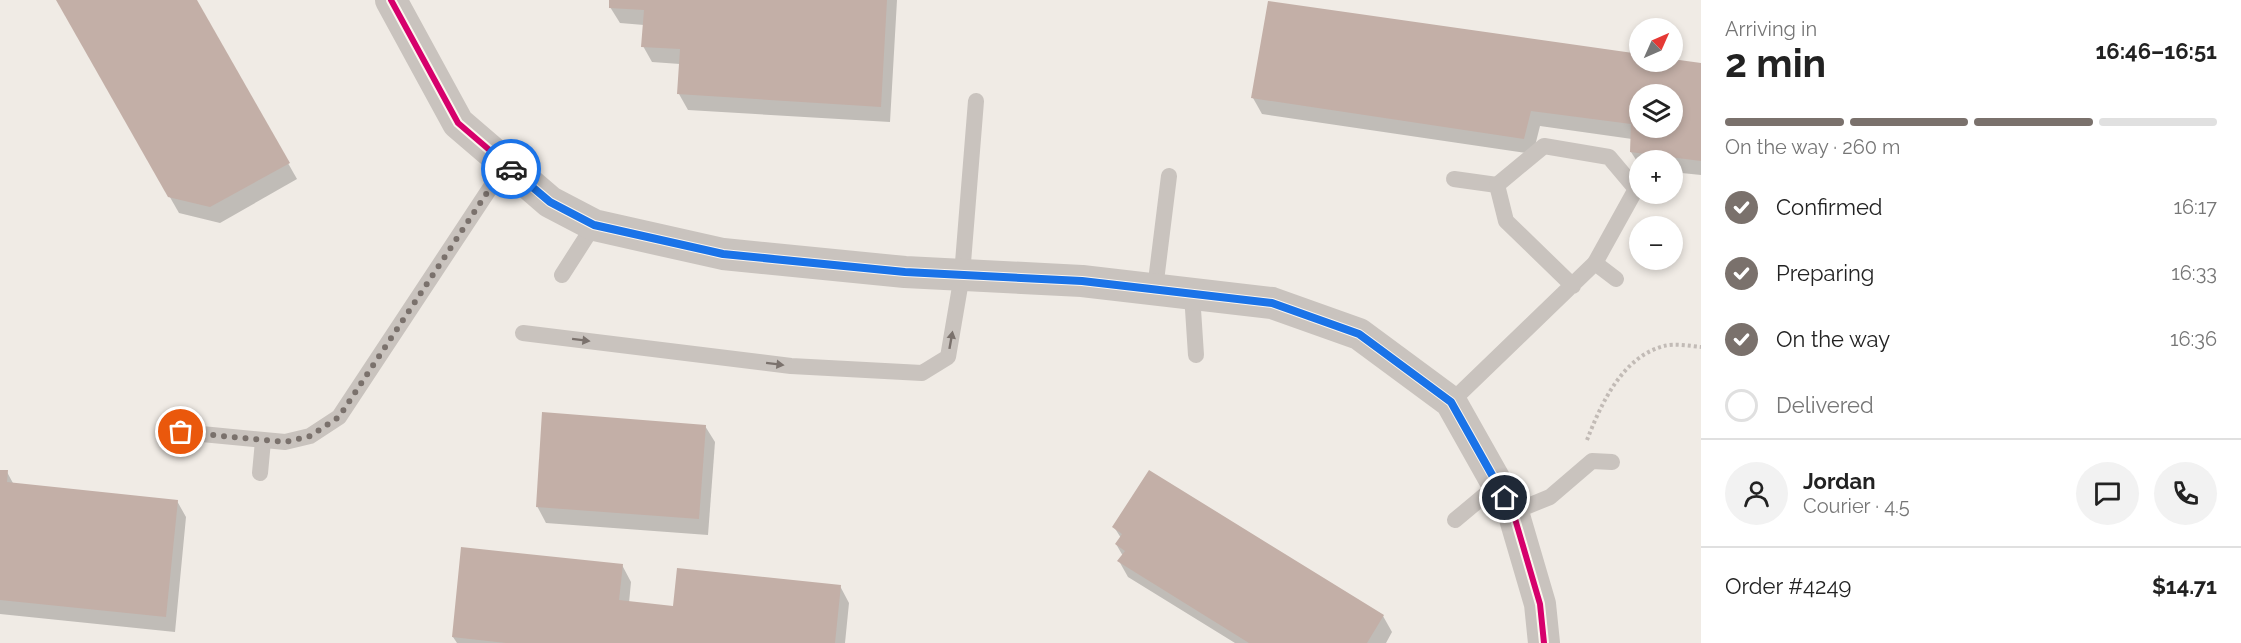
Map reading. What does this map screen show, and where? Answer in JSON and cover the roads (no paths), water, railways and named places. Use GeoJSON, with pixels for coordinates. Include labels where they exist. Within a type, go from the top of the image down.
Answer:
{"type":"FeatureCollection","features":[{"type":"Feature","properties":{"kind":"street"},"geometry":{"type":"LineString","coordinates":[[391,0],[458,123],[550,202],[594,225],[723,254],[905,272],[1082,281],[1272,303],[1359,334],[1451,402],[1513,512],[1540,604],[1544,643]]}},
{"type":"Feature","properties":{"kind":"lane"},"geometry":{"type":"LineString","coordinates":[[523,333],[792,366],[922,373],[948,357],[962,275],[976,101]]}},
{"type":"Feature","properties":{"kind":"lane"},"geometry":{"type":"LineString","coordinates":[[1454,179],[1497,184],[1544,146],[1609,158],[1629,179]]}},
{"type":"Feature","properties":{"kind":"lane"},"geometry":{"type":"LineString","coordinates":[[181,432],[285,442],[310,436],[339,417],[506,164]]}},
{"type":"Feature","properties":{"kind":"lane"},"geometry":{"type":"LineString","coordinates":[[1155,289],[1169,176]]}},
{"type":"Feature","properties":{"kind":"lane"},"geometry":{"type":"LineString","coordinates":[[1497,184],[1506,221],[1573,286]]}},
{"type":"Feature","properties":{"kind":"lane"},"geometry":{"type":"LineString","coordinates":[[1451,402],[1595,263],[1629,204]]}},
{"type":"Feature","properties":{"kind":"lane"},"geometry":{"type":"LineString","coordinates":[[561,275],[594,225]]}},
{"type":"Feature","properties":{"kind":"lane"},"geometry":{"type":"LineString","coordinates":[[1595,263],[1616,279]]}},
{"type":"Feature","properties":{"kind":"lane"},"geometry":{"type":"LineString","coordinates":[[1192,294],[1196,356]]}},
{"type":"Feature","properties":{"kind":"lane"},"geometry":{"type":"LineString","coordinates":[[260,473],[263,441]]}},
{"type":"Feature","properties":{"kind":"lane"},"geometry":{"type":"LineString","coordinates":[[1513,512],[1550,497],[1592,461],[1612,462]]}},
{"type":"Feature","properties":{"kind":"lane"},"geometry":{"type":"LineString","coordinates":[[1455,520],[1497,484]]}}]}
